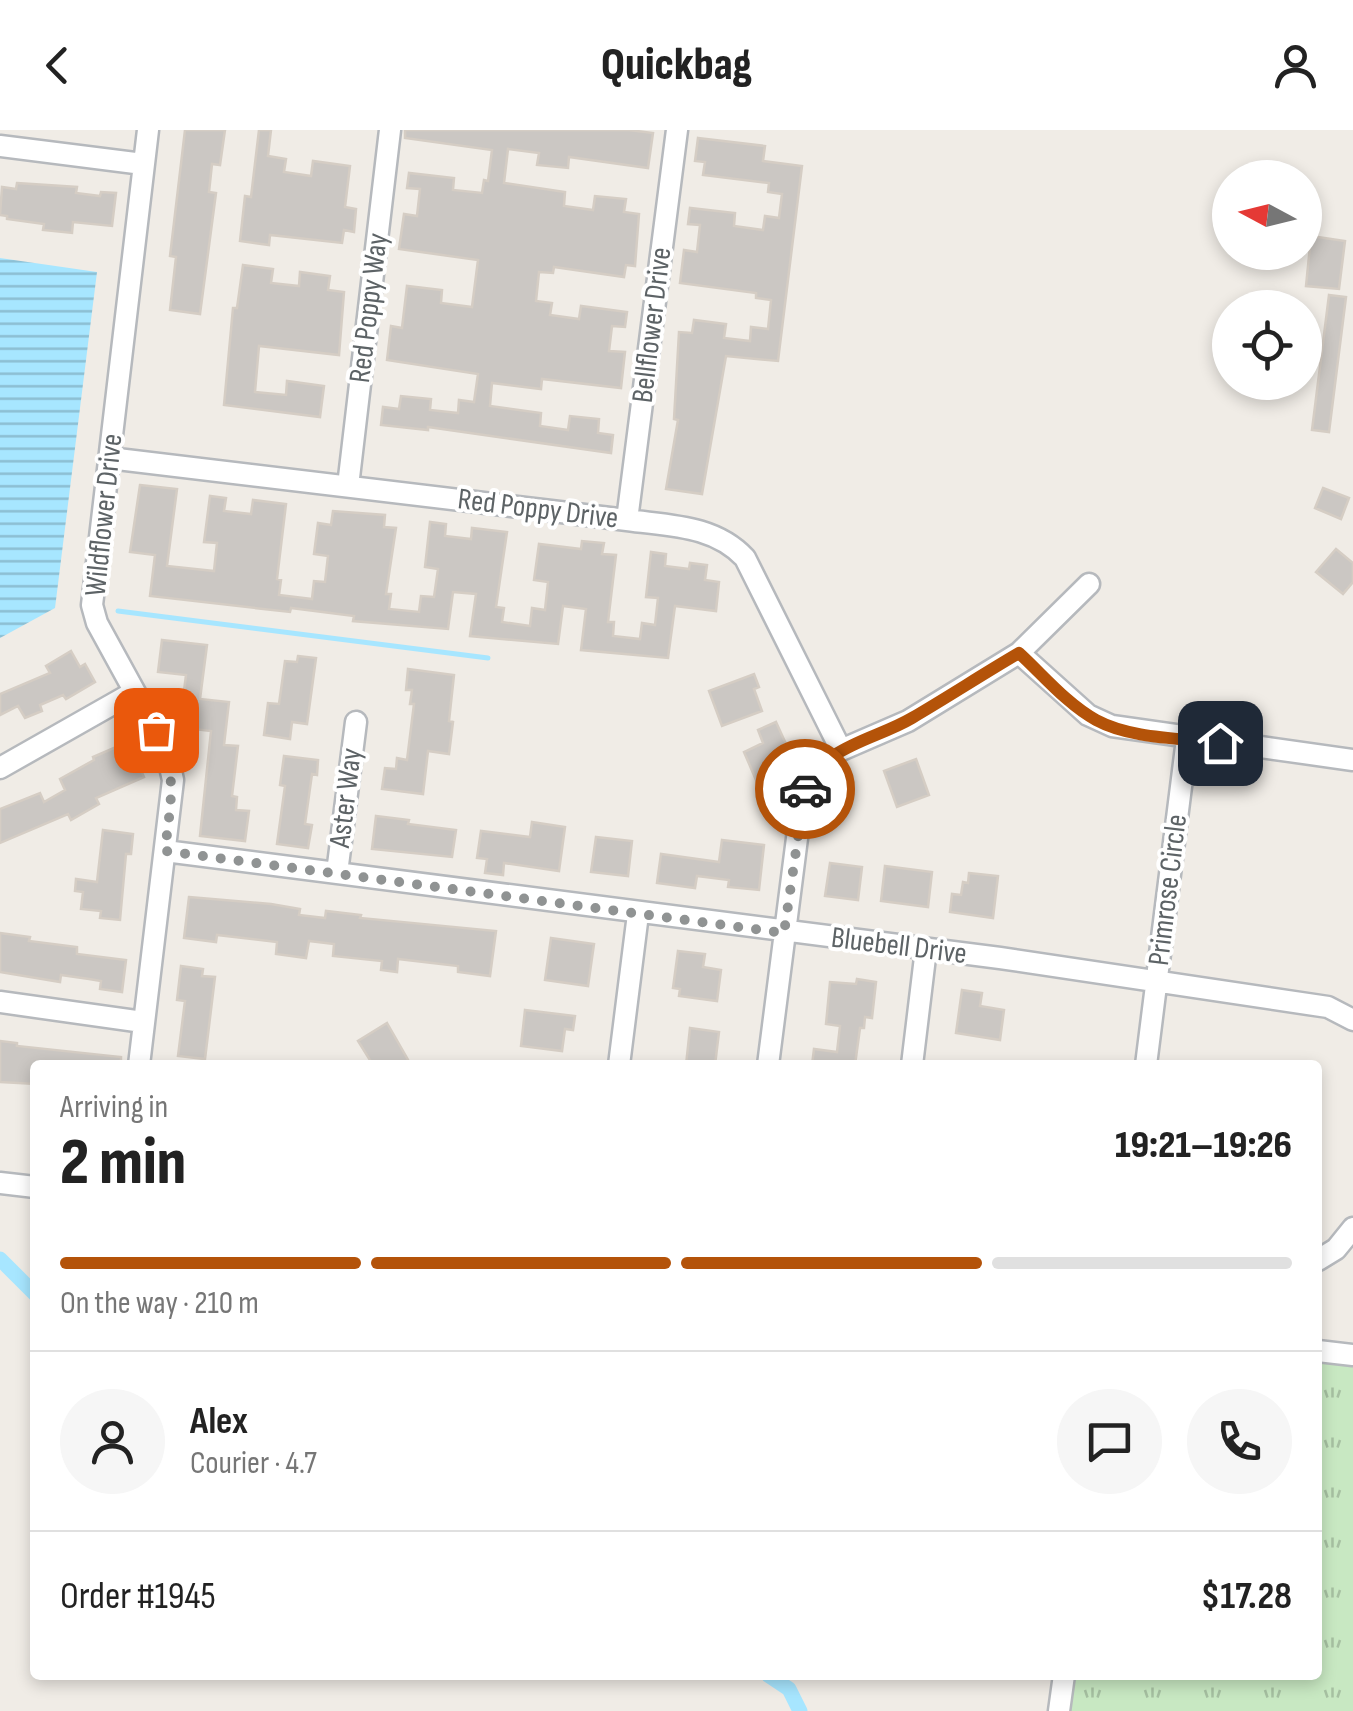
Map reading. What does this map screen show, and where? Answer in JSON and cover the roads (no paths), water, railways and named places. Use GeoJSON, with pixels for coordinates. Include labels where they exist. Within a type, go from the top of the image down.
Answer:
{"type":"FeatureCollection","features":[{"type":"Feature","properties":{"kind":"street","name":"Wildflower Drive"},"geometry":{"type":"LineString","coordinates":[[141,1060],[173,780],[170,759],[98,623],[92,604],[148,130]]}},
{"type":"Feature","properties":{"kind":"street","name":"Red Poppy Way"},"geometry":{"type":"LineString","coordinates":[[348,486],[390,130]]}},
{"type":"Feature","properties":{"kind":"street","name":"Bellflower Drive"},"geometry":{"type":"LineString","coordinates":[[628,520],[678,130]]}},
{"type":"Feature","properties":{"kind":"street"},"geometry":{"type":"LineString","coordinates":[[0,146],[143,164]]}},
{"type":"Feature","properties":{"kind":"street","name":"Red Poppy Drive"},"geometry":{"type":"LineString","coordinates":[[110,458],[628,520],[726,539],[745,558],[841,750]]}},
{"type":"Feature","properties":{"kind":"street"},"geometry":{"type":"LineString","coordinates":[[769,1060],[803,795],[817,770],[841,750],[908,721],[1019,653],[1088,584]]}},
{"type":"Feature","properties":{"kind":"street"},"geometry":{"type":"LineString","coordinates":[[1019,653],[1100,722],[1126,730],[1353,760]]}},
{"type":"Feature","properties":{"kind":"street"},"geometry":{"type":"LineString","coordinates":[[0,768],[134,692]]}},
{"type":"Feature","properties":{"kind":"street","name":"Aster Way"},"geometry":{"type":"LineString","coordinates":[[336,874],[356,722]]}},
{"type":"Feature","properties":{"kind":"street","name":"Primrose Circle"},"geometry":{"type":"LineString","coordinates":[[1147,1060],[1186,739]]}},
{"type":"Feature","properties":{"kind":"street","name":"Bluebell Drive"},"geometry":{"type":"LineString","coordinates":[[165,851],[1156,982]]}},
{"type":"Feature","properties":{"kind":"street"},"geometry":{"type":"LineString","coordinates":[[620,1060],[638,914]]}},
{"type":"Feature","properties":{"kind":"street"},"geometry":{"type":"LineString","coordinates":[[913,1060],[926,949]]}},
{"type":"Feature","properties":{"kind":"street","name":"Primrose Circle"},"geometry":{"type":"LineString","coordinates":[[1156,982],[1328,1007],[1353,1020]]}},
{"type":"Feature","properties":{"kind":"street"},"geometry":{"type":"LineString","coordinates":[[0,1002],[144,1022]]}},
{"type":"Feature","properties":{"kind":"street"},"geometry":{"type":"LineString","coordinates":[[0,1183],[30,1186]]}},
{"type":"Feature","properties":{"kind":"street"},"geometry":{"type":"LineString","coordinates":[[1322,1258],[1336,1250],[1353,1228]]}},
{"type":"Feature","properties":{"kind":"street"},"geometry":{"type":"LineString","coordinates":[[1322,1351],[1353,1355]]}},
{"type":"Feature","properties":{"kind":"street"},"geometry":{"type":"LineString","coordinates":[[1060,1711],[1063,1680]]}},
{"type":"Feature","properties":{"kind":"water"},"geometry":{"type":"Polygon","coordinates":[[[0,258],[97,272],[55,608],[0,638],[0,258]]]}},
{"type":"Feature","properties":{"kind":"waterway"},"geometry":{"type":"LineString","coordinates":[[118,611],[488,658]]}},
{"type":"Feature","properties":{"kind":"waterway"},"geometry":{"type":"LineString","coordinates":[[0,1259],[30,1289]]}},
{"type":"Feature","properties":{"kind":"waterway"},"geometry":{"type":"LineString","coordinates":[[776,1680],[789,1689],[800,1711]]}}]}
